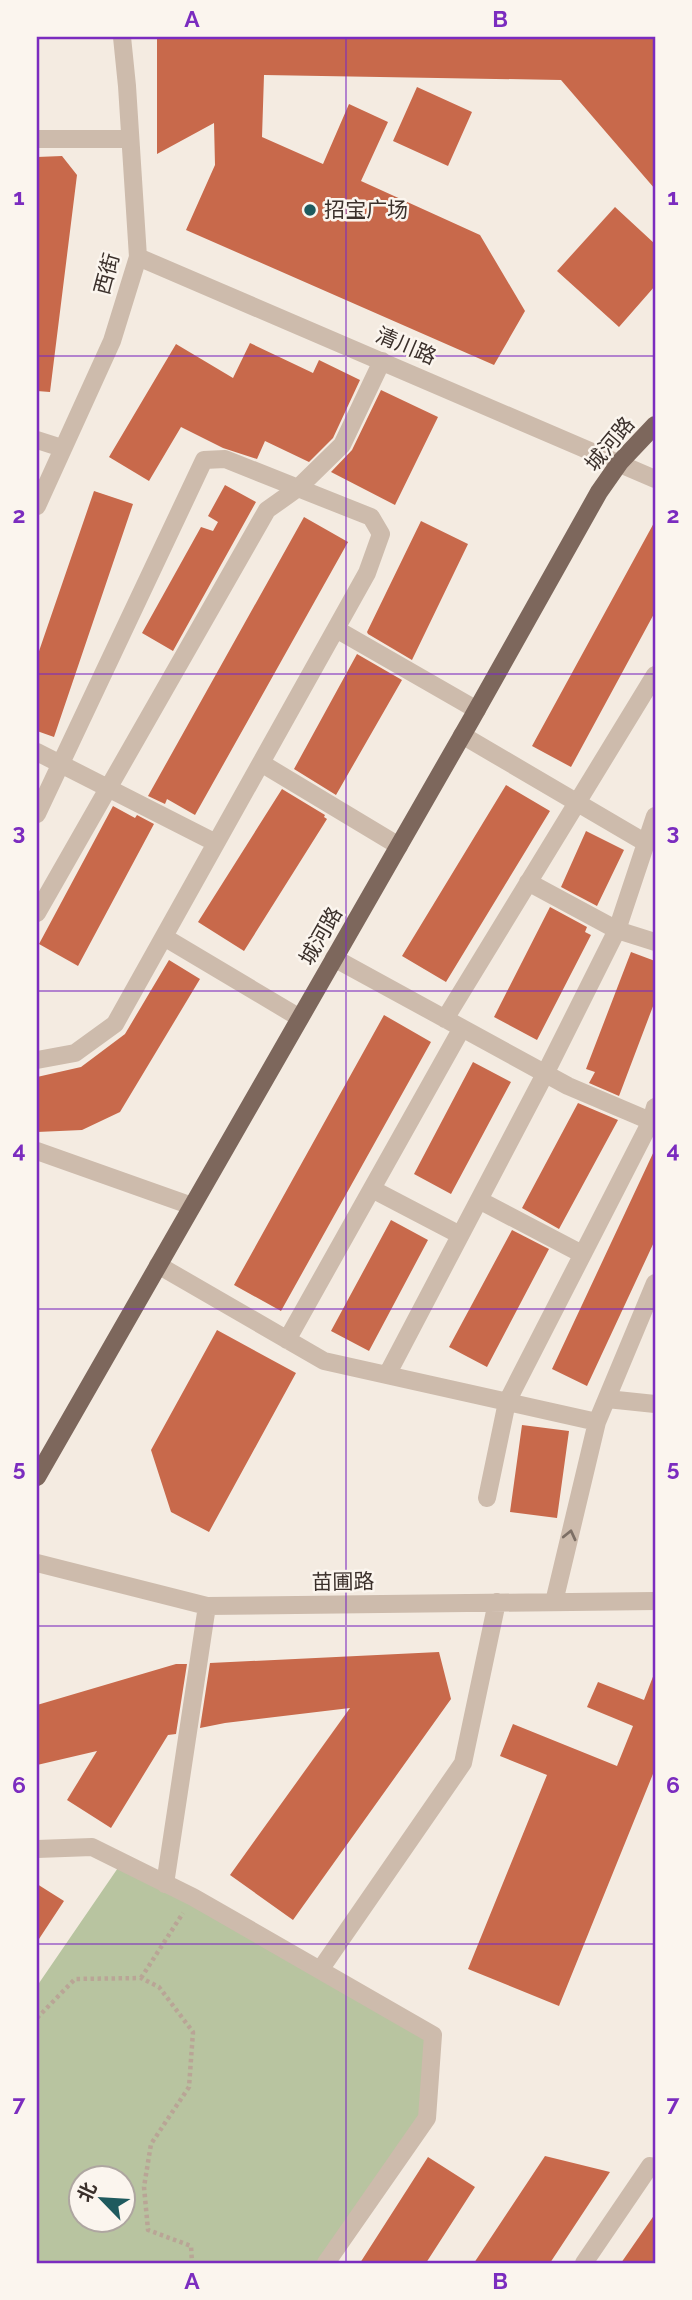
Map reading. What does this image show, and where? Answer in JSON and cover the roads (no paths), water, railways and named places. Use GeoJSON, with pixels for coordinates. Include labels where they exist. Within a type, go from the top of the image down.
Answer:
{"type":"FeatureCollection","features":[{"type":"Feature","properties":{"kind":"main road","name":"城河路"},"geometry":{"type":"LineString","coordinates":[[37,1477],[599,492],[620,462],[655,425]]}},
{"type":"Feature","properties":{"kind":"street","name":"西街"},"geometry":{"type":"LineString","coordinates":[[37,506],[112,341],[138,257],[122,37]]}},
{"type":"Feature","properties":{"kind":"street"},"geometry":{"type":"LineString","coordinates":[[37,139],[130,138]]}},
{"type":"Feature","properties":{"kind":"street","name":"清川路"},"geometry":{"type":"LineString","coordinates":[[138,257],[655,479]]}},
{"type":"Feature","properties":{"kind":"street"},"geometry":{"type":"LineString","coordinates":[[37,913],[267,510],[299,488],[342,445],[382,361]]}},
{"type":"Feature","properties":{"kind":"street"},"geometry":{"type":"LineString","coordinates":[[37,440],[62,448]]}},
{"type":"Feature","properties":{"kind":"street"},"geometry":{"type":"LineString","coordinates":[[37,814],[204,460],[225,459],[371,517],[381,534],[368,573],[115,1024],[75,1053],[37,1060]]}},
{"type":"Feature","properties":{"kind":"street"},"geometry":{"type":"LineString","coordinates":[[336,629],[477,710]]}},
{"type":"Feature","properties":{"kind":"street"},"geometry":{"type":"LineString","coordinates":[[445,1019],[655,676]]}},
{"type":"Feature","properties":{"kind":"street"},"geometry":{"type":"LineString","coordinates":[[462,735],[646,843]]}},
{"type":"Feature","properties":{"kind":"street"},"geometry":{"type":"LineString","coordinates":[[37,752],[216,843]]}},
{"type":"Feature","properties":{"kind":"street"},"geometry":{"type":"LineString","coordinates":[[261,763],[399,846]]}},
{"type":"Feature","properties":{"kind":"street"},"geometry":{"type":"LineString","coordinates":[[387,1375],[545,1074],[617,930],[655,816]]}},
{"type":"Feature","properties":{"kind":"street"},"geometry":{"type":"LineString","coordinates":[[528,882],[617,930],[655,942]]}},
{"type":"Feature","properties":{"kind":"street"},"geometry":{"type":"LineString","coordinates":[[164,937],[300,1018]]}},
{"type":"Feature","properties":{"kind":"street"},"geometry":{"type":"LineString","coordinates":[[334,958],[568,1086],[654,1117],[507,1402],[487,1498]]}},
{"type":"Feature","properties":{"kind":"street"},"geometry":{"type":"LineString","coordinates":[[287,1340],[462,1028]]}},
{"type":"Feature","properties":{"kind":"street"},"geometry":{"type":"LineString","coordinates":[[37,1151],[192,1206]]}},
{"type":"Feature","properties":{"kind":"street"},"geometry":{"type":"LineString","coordinates":[[372,1189],[460,1235]]}},
{"type":"Feature","properties":{"kind":"street"},"geometry":{"type":"LineString","coordinates":[[479,1200],[582,1254]]}},
{"type":"Feature","properties":{"kind":"street"},"geometry":{"type":"LineString","coordinates":[[158,1265],[324,1361],[597,1422]]}},
{"type":"Feature","properties":{"kind":"street"},"geometry":{"type":"LineString","coordinates":[[554,1602],[597,1422],[655,1283]]}},
{"type":"Feature","properties":{"kind":"street"},"geometry":{"type":"LineString","coordinates":[[607,1399],[655,1404]]}},
{"type":"Feature","properties":{"kind":"street","name":"苗圃路"},"geometry":{"type":"LineString","coordinates":[[37,1563],[207,1606],[655,1601]]}},
{"type":"Feature","properties":{"kind":"street"},"geometry":{"type":"LineString","coordinates":[[320,1970],[463,1763],[496,1602]]}},
{"type":"Feature","properties":{"kind":"street"},"geometry":{"type":"LineString","coordinates":[[165,1884],[207,1606]]}},
{"type":"Feature","properties":{"kind":"street"},"geometry":{"type":"LineString","coordinates":[[37,1849],[92,1847],[193,1897],[433,2035],[427,2118],[326,2263]]}},
{"type":"Feature","properties":{"kind":"street"},"geometry":{"type":"LineString","coordinates":[[584,2263],[650,2166],[655,2167]]}},
{"type":"Feature","properties":{"kind":"place","name":"招宝广场"},"geometry":{"type":"Point","coordinates":[310,210]}}]}
